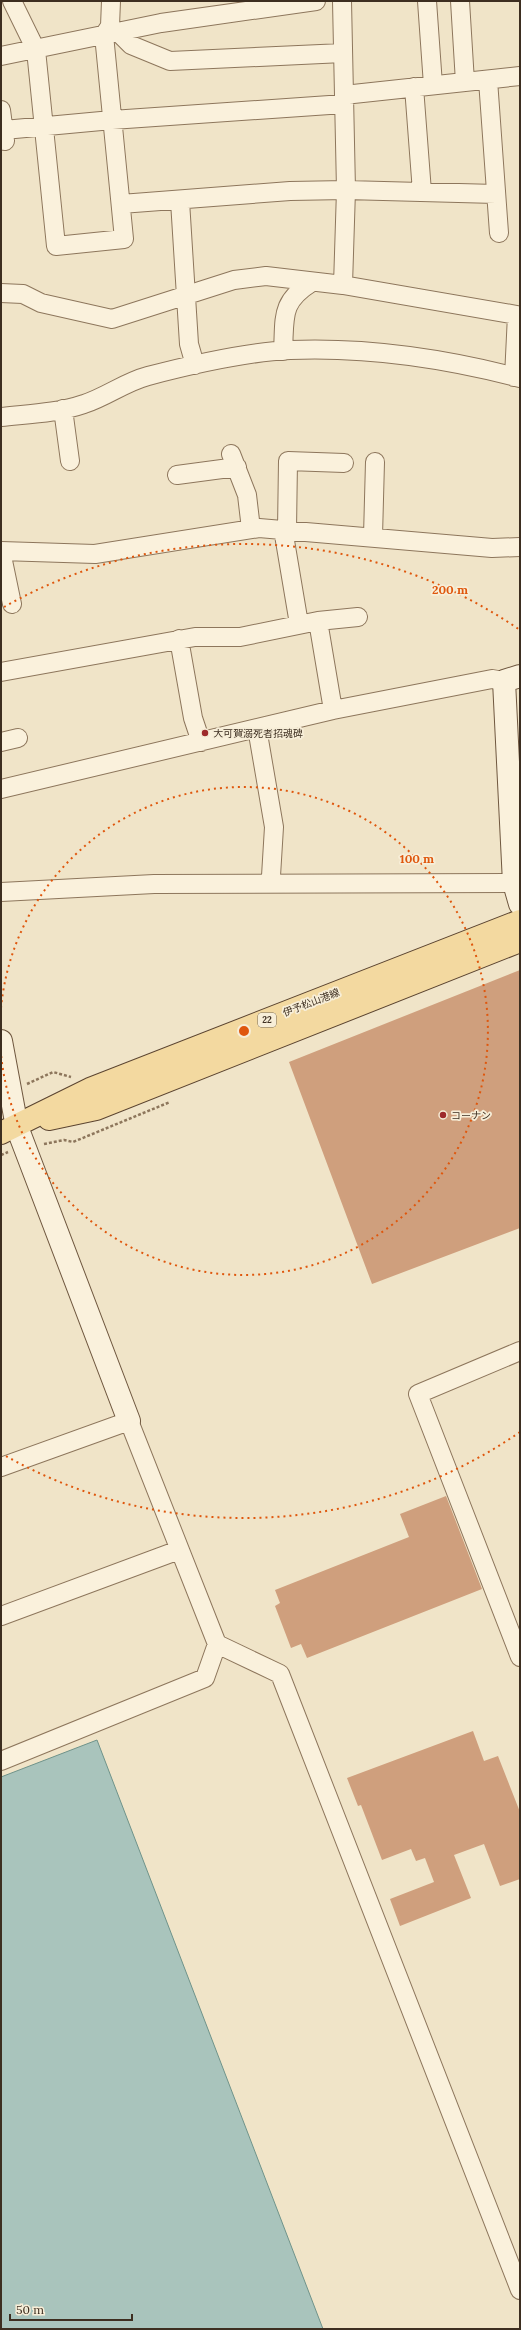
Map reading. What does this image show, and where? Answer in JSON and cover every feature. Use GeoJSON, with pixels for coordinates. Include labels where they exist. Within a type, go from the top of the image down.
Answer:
{"type":"FeatureCollection","features":[{"type":"Feature","properties":{"kind":"main road","name":"伊予松山港線"},"geometry":{"type":"LineString","coordinates":[[9,1130],[90,1089],[520,920]]}},
{"type":"Feature","properties":{"kind":"main road","name":"伊予松山港線"},"geometry":{"type":"LineString","coordinates":[[9,1130],[96,1108],[520,941]]}},
{"type":"Feature","properties":{"kind":"street"},"geometry":{"type":"LineString","coordinates":[[12,1],[36,50],[56,246],[124,238],[112,120],[110,26],[111,1]]}},
{"type":"Feature","properties":{"kind":"street"},"geometry":{"type":"LineString","coordinates":[[1,56],[161,23],[316,1]]}},
{"type":"Feature","properties":{"kind":"street"},"geometry":{"type":"LineString","coordinates":[[342,1],[346,190],[342,285]]}},
{"type":"Feature","properties":{"kind":"street"},"geometry":{"type":"LineString","coordinates":[[428,1],[432,85]]}},
{"type":"Feature","properties":{"kind":"street"},"geometry":{"type":"LineString","coordinates":[[460,1],[465,82]]}},
{"type":"Feature","properties":{"kind":"street"},"geometry":{"type":"LineString","coordinates":[[111,34],[131,45],[170,61],[343,53]]}},
{"type":"Feature","properties":{"kind":"street"},"geometry":{"type":"LineString","coordinates":[[1,110],[4,136],[44,127],[344,100],[414,87],[520,76]]}},
{"type":"Feature","properties":{"kind":"street"},"geometry":{"type":"LineString","coordinates":[[488,80],[499,233]]}},
{"type":"Feature","properties":{"kind":"street"},"geometry":{"type":"LineString","coordinates":[[414,87],[422,192]]}},
{"type":"Feature","properties":{"kind":"street"},"geometry":{"type":"LineString","coordinates":[[121,204],[180,201],[290,191],[346,190],[496,194]]}},
{"type":"Feature","properties":{"kind":"street"},"geometry":{"type":"LineString","coordinates":[[180,201],[189,344],[195,365]]}},
{"type":"Feature","properties":{"kind":"street"},"geometry":{"type":"LineString","coordinates":[[1,293],[23,294],[41,303],[112,319],[234,280],[266,276],[342,285],[517,315],[517,378],[416,358],[353,350],[283,351],[195,365],[146,376],[122,385],[85,404],[63,409],[1,417]]}},
{"type":"Feature","properties":{"kind":"street"},"geometry":{"type":"LineString","coordinates":[[283,351],[285,311],[289,300],[297,291],[312,282]]}},
{"type":"Feature","properties":{"kind":"street"},"geometry":{"type":"LineString","coordinates":[[63,409],[70,461]]}},
{"type":"Feature","properties":{"kind":"street"},"geometry":{"type":"LineString","coordinates":[[177,475],[234,461],[247,495],[251,529]]}},
{"type":"Feature","properties":{"kind":"street"},"geometry":{"type":"LineString","coordinates":[[299,624],[285,529],[288,461],[344,463]]}},
{"type":"Feature","properties":{"kind":"street"},"geometry":{"type":"LineString","coordinates":[[373,536],[375,462]]}},
{"type":"Feature","properties":{"kind":"street"},"geometry":{"type":"LineString","coordinates":[[12,604],[1,551],[95,554],[251,529],[285,529],[492,548],[520,547]]}},
{"type":"Feature","properties":{"kind":"street"},"geometry":{"type":"LineString","coordinates":[[1,672],[196,636],[240,637],[299,624],[358,617]]}},
{"type":"Feature","properties":{"kind":"street"},"geometry":{"type":"LineString","coordinates":[[318,621],[333,710]]}},
{"type":"Feature","properties":{"kind":"street"},"geometry":{"type":"LineString","coordinates":[[179,640],[193,718],[201,742]]}},
{"type":"Feature","properties":{"kind":"street"},"geometry":{"type":"LineString","coordinates":[[1,789],[333,710],[492,679],[512,678],[514,883],[520,904]]}},
{"type":"Feature","properties":{"kind":"street"},"geometry":{"type":"LineString","coordinates":[[257,728],[274,827],[271,876],[268,883]]}},
{"type":"Feature","properties":{"kind":"street"},"geometry":{"type":"LineString","coordinates":[[1,892],[154,884],[514,883]]}},
{"type":"Feature","properties":{"kind":"street"},"geometry":{"type":"LineString","coordinates":[[1,1041],[9,1130],[129,1421],[217,1644],[205,1678],[1,1761]]}},
{"type":"Feature","properties":{"kind":"street"},"geometry":{"type":"LineString","coordinates":[[520,1351],[418,1394],[520,1656]]}},
{"type":"Feature","properties":{"kind":"street"},"geometry":{"type":"LineString","coordinates":[[1,1467],[129,1421]]}},
{"type":"Feature","properties":{"kind":"street"},"geometry":{"type":"LineString","coordinates":[[1,1616],[179,1550]]}},
{"type":"Feature","properties":{"kind":"street"},"geometry":{"type":"LineString","coordinates":[[217,1644],[280,1674],[520,2290]]}},
{"type":"Feature","properties":{"kind":"water"},"geometry":{"type":"Polygon","coordinates":[[[97,1740],[323,2329],[1,2329],[1,1777],[97,1740]]]}},
{"type":"Feature","properties":{"kind":"building","name":"コーナン"},"geometry":{"type":"Polygon","coordinates":[[[520,970],[520,1228],[372,1284],[289,1062],[520,970]]]}},
{"type":"Feature","properties":{"kind":"building"},"geometry":{"type":"Polygon","coordinates":[[[446,1496],[482,1589],[307,1658],[301,1644],[291,1648],[275,1606],[280,1603],[275,1590],[409,1537],[400,1514],[446,1496]]]}},
{"type":"Feature","properties":{"kind":"building"},"geometry":{"type":"Polygon","coordinates":[[[473,1731],[484,1761],[498,1756],[520,1812],[520,1879],[500,1886],[484,1844],[454,1855],[471,1898],[400,1926],[390,1899],[434,1882],[425,1858],[416,1861],[411,1849],[382,1860],[361,1805],[358,1806],[347,1778],[473,1731]]]}},
{"type":"Feature","properties":{"kind":"place","name":"大可賀溺死者招魂碑"},"geometry":{"type":"Point","coordinates":[205,733]}},
{"type":"Feature","properties":{"kind":"place","name":"コーナン"},"geometry":{"type":"Point","coordinates":[443,1115]}}]}
